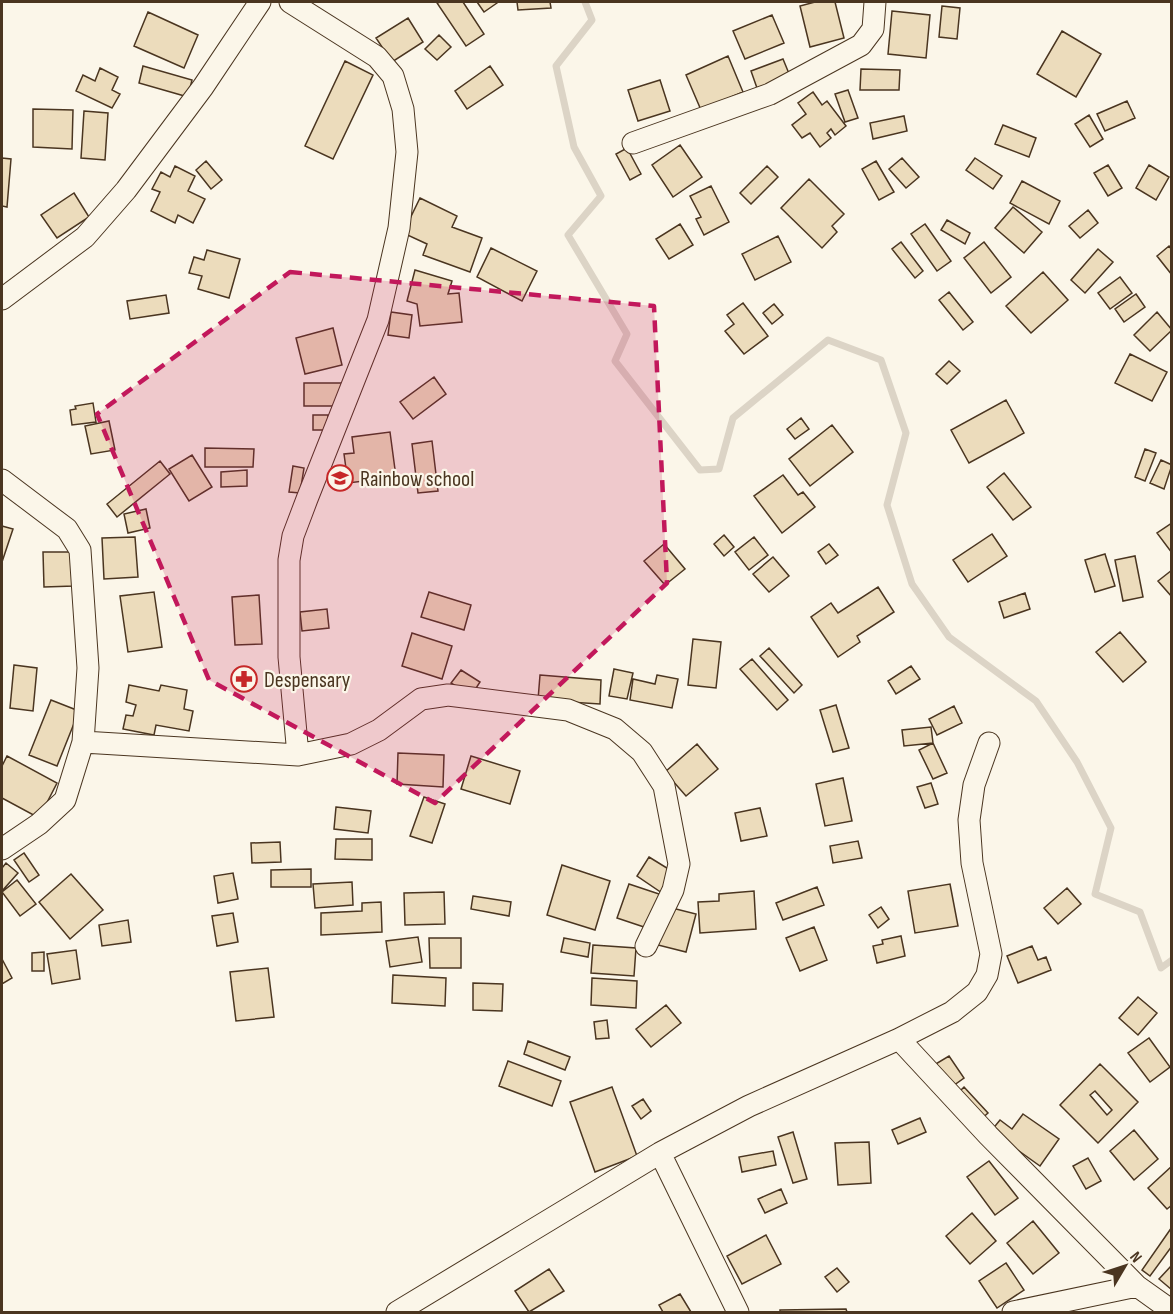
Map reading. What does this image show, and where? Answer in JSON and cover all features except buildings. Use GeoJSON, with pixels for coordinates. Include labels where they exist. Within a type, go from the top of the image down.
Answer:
{"type":"FeatureCollection","features":[{"type":"Feature","properties":{"kind":"street"},"geometry":{"type":"LineString","coordinates":[[2,299],[85,237],[126,190],[203,87],[260,2]]}},
{"type":"Feature","properties":{"kind":"street"},"geometry":{"type":"LineString","coordinates":[[290,2],[377,57],[393,76],[404,109],[407,152],[399,228],[378,320],[293,536],[289,560],[289,657],[298,755]]}},
{"type":"Feature","properties":{"kind":"street"},"geometry":{"type":"LineString","coordinates":[[633,143],[770,94],[861,45],[873,29],[875,2]]}},
{"type":"Feature","properties":{"kind":"street"},"geometry":{"type":"LineString","coordinates":[[2,480],[67,529],[80,550],[88,668],[83,742],[65,800],[39,824],[2,849]]}},
{"type":"Feature","properties":{"kind":"street"},"geometry":{"type":"LineString","coordinates":[[83,742],[298,755],[351,744],[379,730],[421,699],[447,695],[568,710],[615,729],[642,752],[664,786],[674,828],[679,864],[673,890],[646,945]]}},
{"type":"Feature","properties":{"kind":"street"},"geometry":{"type":"LineString","coordinates":[[397,1312],[660,1153],[749,1106],[899,1039],[952,1011],[977,992],[987,975],[991,954],[972,863],[969,820],[974,785],[989,743]]}},
{"type":"Feature","properties":{"kind":"street"},"geometry":{"type":"LineString","coordinates":[[899,1039],[988,1135],[1137,1286],[1172,1311]]}},
{"type":"Feature","properties":{"kind":"street"},"geometry":{"type":"LineString","coordinates":[[660,1153],[738,1312]]}},
{"type":"Feature","properties":{"kind":"street"},"geometry":{"type":"LineString","coordinates":[[1013,1312],[1137,1286]]}},
{"type":"Feature","properties":{"kind":"highlighted area"},"geometry":{"type":"Polygon","coordinates":[[[290,272],[654,306],[667,583],[435,803],[209,680],[97,414],[290,272]]]}},
{"type":"Feature","properties":{"kind":"waterway"},"geometry":{"type":"LineString","coordinates":[[585,2],[592,20],[556,66],[574,147],[601,196],[568,235],[627,334],[615,361],[700,470],[719,469],[733,418],[828,340],[881,360],[906,433],[887,505],[912,584],[949,637],[1036,701],[1077,762],[1111,828],[1095,894],[1140,912],[1161,968],[1172,960]]}},
{"type":"Feature","properties":{"kind":"place","name":"Rainbow school"},"geometry":{"type":"Point","coordinates":[340,478]}},
{"type":"Feature","properties":{"kind":"place","name":"Despensary"},"geometry":{"type":"Point","coordinates":[244,679]}}]}
